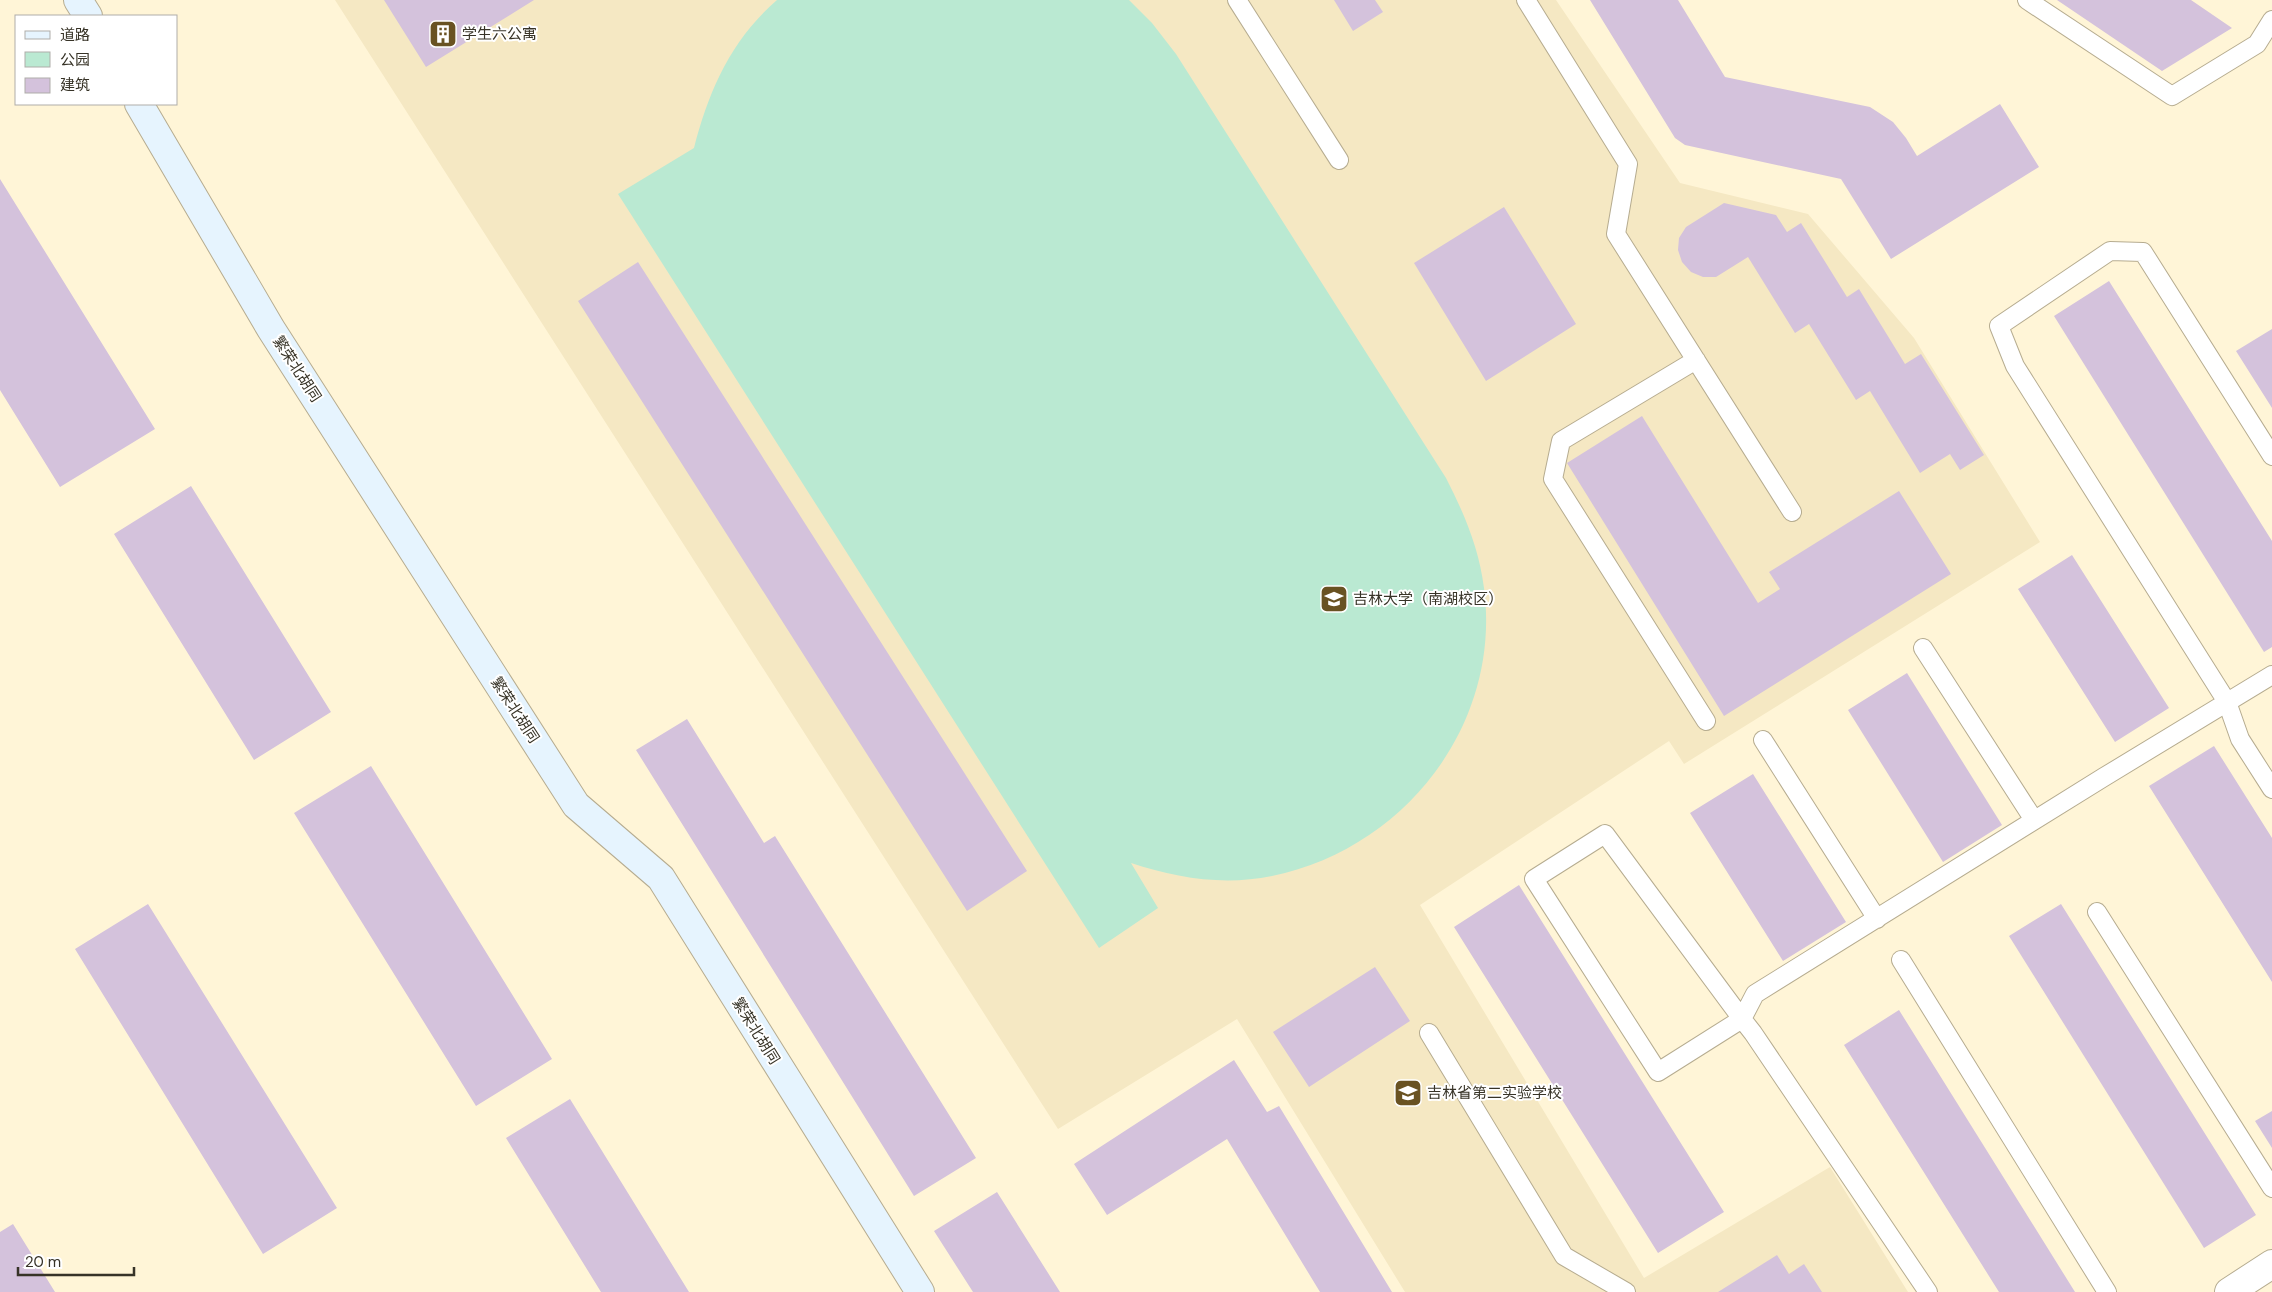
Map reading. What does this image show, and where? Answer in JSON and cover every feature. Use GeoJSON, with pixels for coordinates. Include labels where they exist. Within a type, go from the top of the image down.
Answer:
{"type":"FeatureCollection","features":[{"type":"Feature","properties":{"kind":"street"},"geometry":{"type":"LineString","coordinates":[[78,0],[87,15]]}},
{"type":"Feature","properties":{"kind":"street","name":"繁荣北胡同"},"geometry":{"type":"LineString","coordinates":[[140,105],[271,329],[576,805],[660,878],[920,1292]]}},
{"type":"Feature","properties":{"kind":"street"},"geometry":{"type":"LineString","coordinates":[[2229,1292],[2272,1264]]}},
{"type":"Feature","properties":{"kind":"lane"},"geometry":{"type":"LineString","coordinates":[[1238,0],[1340,160]]}},
{"type":"Feature","properties":{"kind":"lane"},"geometry":{"type":"LineString","coordinates":[[1526,0],[1628,164],[1616,234],[1792,512]]}},
{"type":"Feature","properties":{"kind":"lane"},"geometry":{"type":"LineString","coordinates":[[2027,0],[2172,96],[2257,44],[2272,20]]}},
{"type":"Feature","properties":{"kind":"lane"},"geometry":{"type":"LineString","coordinates":[[2272,456],[2143,252],[2110,251],[1999,326],[2015,366],[2227,702],[2240,739],[2272,790]]}},
{"type":"Feature","properties":{"kind":"lane"},"geometry":{"type":"LineString","coordinates":[[1696,360],[1561,441],[1553,479],[1706,721]]}},
{"type":"Feature","properties":{"kind":"lane"},"geometry":{"type":"LineString","coordinates":[[1923,648],[2034,820]]}},
{"type":"Feature","properties":{"kind":"lane"},"geometry":{"type":"LineString","coordinates":[[1928,1292],[1742,1019],[1605,834],[1534,879],[1658,1072],[1742,1019],[1756,994],[2034,820],[2272,675]]}},
{"type":"Feature","properties":{"kind":"lane"},"geometry":{"type":"LineString","coordinates":[[1763,740],[1876,919]]}},
{"type":"Feature","properties":{"kind":"lane"},"geometry":{"type":"LineString","coordinates":[[2097,912],[2272,1188]]}},
{"type":"Feature","properties":{"kind":"lane"},"geometry":{"type":"LineString","coordinates":[[1901,960],[2107,1292]]}},
{"type":"Feature","properties":{"kind":"lane"},"geometry":{"type":"LineString","coordinates":[[1429,1033],[1564,1256],[1626,1292]]}},
{"type":"Feature","properties":{"kind":"shaded area","name":"吉林大学（南湖校区）"},"geometry":{"type":"Polygon","coordinates":[[[335,0],[1556,0],[1680,183],[1808,214],[1914,338],[2040,542],[1684,764],[1669,741],[1420,905],[1644,1278],[1830,1167],[1908,1292],[1405,1292],[1237,1019],[1058,1129],[335,0]]]}},
{"type":"Feature","properties":{"kind":"green space"},"geometry":{"type":"Polygon","coordinates":[[[777,0],[1129,0],[1152,23],[1176,54],[1446,478],[1465,518],[1475,545],[1482,573],[1485,639],[1477,687],[1460,732],[1434,773],[1402,809],[1363,839],[1320,861],[1272,876],[1254,879],[1200,879],[1165,873],[1131,863],[1158,908],[1099,948],[618,194],[694,148],[715,86],[734,49],[761,15],[777,0]]]}},
{"type":"Feature","properties":{"kind":"building","name":"学生六公寓"},"geometry":{"type":"Polygon","coordinates":[[[384,0],[534,0],[426,67],[384,0]]]}},
{"type":"Feature","properties":{"kind":"building"},"geometry":{"type":"Polygon","coordinates":[[[1334,0],[1375,0],[1383,12],[1353,31],[1334,0]]]}},
{"type":"Feature","properties":{"kind":"building"},"geometry":{"type":"Polygon","coordinates":[[[1590,0],[1678,0],[1725,77],[1870,107],[1893,122],[1917,156],[2000,104],[2039,167],[1891,259],[1841,179],[1685,145],[1675,138],[1590,0]]]}},
{"type":"Feature","properties":{"kind":"building"},"geometry":{"type":"Polygon","coordinates":[[[2057,0],[2191,0],[2232,28],[2162,71],[2057,0]]]}},
{"type":"Feature","properties":{"kind":"building"},"geometry":{"type":"Polygon","coordinates":[[[0,179],[155,429],[60,487],[0,390],[0,179]]]}},
{"type":"Feature","properties":{"kind":"building"},"geometry":{"type":"Polygon","coordinates":[[[1724,203],[1776,215],[1787,232],[1801,223],[1847,297],[1859,289],[1905,364],[1921,354],[1984,455],[1960,470],[1950,454],[1920,473],[1870,391],[1856,400],[1809,324],[1795,333],[1748,257],[1716,277],[1703,277],[1691,272],[1682,262],[1678,250],[1679,238],[1686,227],[1724,203]]]}},
{"type":"Feature","properties":{"kind":"building"},"geometry":{"type":"Polygon","coordinates":[[[1504,207],[1576,324],[1486,381],[1414,263],[1504,207]]]}},
{"type":"Feature","properties":{"kind":"building"},"geometry":{"type":"Polygon","coordinates":[[[638,262],[1027,871],[967,911],[578,301],[638,262]]]}},
{"type":"Feature","properties":{"kind":"building"},"geometry":{"type":"Polygon","coordinates":[[[2109,281],[2272,541],[2272,647],[2264,652],[2054,316],[2109,281]]]}},
{"type":"Feature","properties":{"kind":"building"},"geometry":{"type":"Polygon","coordinates":[[[2272,329],[2272,408],[2236,351],[2272,329]]]}},
{"type":"Feature","properties":{"kind":"building"},"geometry":{"type":"Polygon","coordinates":[[[1642,416],[1758,603],[1780,589],[1769,572],[1899,491],[1951,574],[1724,716],[1567,463],[1642,416]]]}},
{"type":"Feature","properties":{"kind":"building"},"geometry":{"type":"Polygon","coordinates":[[[191,486],[331,712],[254,760],[114,534],[191,486]]]}},
{"type":"Feature","properties":{"kind":"building"},"geometry":{"type":"Polygon","coordinates":[[[2072,555],[2169,708],[2115,742],[2018,589],[2072,555]]]}},
{"type":"Feature","properties":{"kind":"building"},"geometry":{"type":"Polygon","coordinates":[[[1907,673],[2002,825],[1943,862],[1848,710],[1907,673]]]}},
{"type":"Feature","properties":{"kind":"building"},"geometry":{"type":"Polygon","coordinates":[[[687,719],[764,843],[775,836],[976,1158],[914,1196],[636,750],[687,719]]]}},
{"type":"Feature","properties":{"kind":"building"},"geometry":{"type":"Polygon","coordinates":[[[2214,746],[2272,838],[2272,982],[2149,786],[2214,746]]]}},
{"type":"Feature","properties":{"kind":"building"},"geometry":{"type":"Polygon","coordinates":[[[371,766],[552,1059],[476,1106],[294,813],[371,766]]]}},
{"type":"Feature","properties":{"kind":"building"},"geometry":{"type":"Polygon","coordinates":[[[1753,774],[1846,922],[1783,961],[1690,813],[1753,774]]]}},
{"type":"Feature","properties":{"kind":"building"},"geometry":{"type":"Polygon","coordinates":[[[1519,885],[1724,1212],[1658,1253],[1454,927],[1519,885]]]}},
{"type":"Feature","properties":{"kind":"building"},"geometry":{"type":"Polygon","coordinates":[[[148,904],[337,1208],[263,1254],[75,949],[148,904]]]}},
{"type":"Feature","properties":{"kind":"building"},"geometry":{"type":"Polygon","coordinates":[[[2061,904],[2256,1215],[2204,1248],[2009,936],[2061,904]]]}},
{"type":"Feature","properties":{"kind":"building"},"geometry":{"type":"Polygon","coordinates":[[[1375,967],[1410,1021],[1309,1087],[1273,1032],[1375,967]]]}},
{"type":"Feature","properties":{"kind":"building"},"geometry":{"type":"Polygon","coordinates":[[[1899,1010],[2075,1292],[1999,1292],[1844,1045],[1899,1010]]]}},
{"type":"Feature","properties":{"kind":"building"},"geometry":{"type":"Polygon","coordinates":[[[1234,1060],[1267,1112],[1279,1106],[1392,1292],[1320,1292],[1227,1139],[1107,1215],[1074,1164],[1234,1060]]]}},
{"type":"Feature","properties":{"kind":"building"},"geometry":{"type":"Polygon","coordinates":[[[570,1099],[689,1292],[601,1292],[506,1138],[570,1099]]]}},
{"type":"Feature","properties":{"kind":"building"},"geometry":{"type":"Polygon","coordinates":[[[2272,1111],[2272,1148],[2255,1121],[2272,1111]]]}},
{"type":"Feature","properties":{"kind":"building"},"geometry":{"type":"Polygon","coordinates":[[[997,1192],[1060,1292],[973,1292],[934,1231],[997,1192]]]}},
{"type":"Feature","properties":{"kind":"building"},"geometry":{"type":"Polygon","coordinates":[[[13,1224],[55,1292],[0,1292],[0,1232],[13,1224]]]}},
{"type":"Feature","properties":{"kind":"building"},"geometry":{"type":"Polygon","coordinates":[[[1777,1255],[1789,1274],[1804,1264],[1822,1292],[1718,1292],[1777,1255]]]}},
{"type":"Feature","properties":{"kind":"place","name":"学生六公寓"},"geometry":{"type":"Point","coordinates":[443,34]}},
{"type":"Feature","properties":{"kind":"place","name":"吉林大学（南湖校区）"},"geometry":{"type":"Point","coordinates":[1334,599]}},
{"type":"Feature","properties":{"kind":"place","name":"吉林省第二实验学校"},"geometry":{"type":"Point","coordinates":[1408,1093]}}]}
